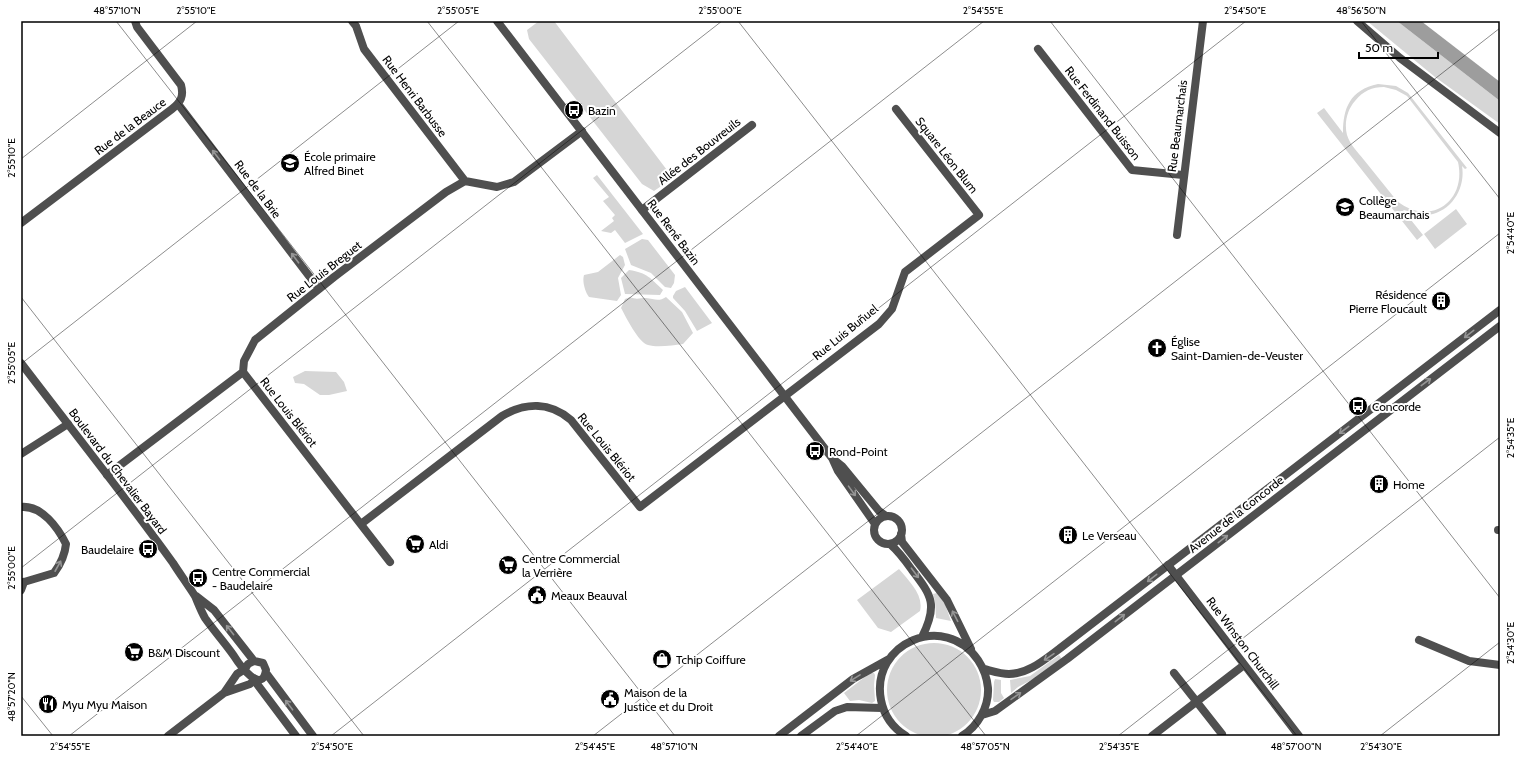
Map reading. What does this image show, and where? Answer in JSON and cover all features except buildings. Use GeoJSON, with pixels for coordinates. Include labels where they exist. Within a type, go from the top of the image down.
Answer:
{"type":"FeatureCollection","features":[{"type":"Feature","properties":{"kind":"street","name":"Rue Henri Barbusse"},"geometry":{"type":"LineString","coordinates":[[352,21],[356,26],[364,49],[465,181]]}},
{"type":"Feature","properties":{"kind":"street","name":"Rue René Bazin"},"geometry":{"type":"LineString","coordinates":[[497,21],[832,458],[838,471],[875,524]]}},
{"type":"Feature","properties":{"kind":"street","name":"Rue Beaumarchais"},"geometry":{"type":"LineString","coordinates":[[1177,235],[1183,175],[1203,21]]}},
{"type":"Feature","properties":{"kind":"street"},"geometry":{"type":"LineString","coordinates":[[1357,21],[1400,58],[1500,133]]}},
{"type":"Feature","properties":{"kind":"street","name":"Rue de la Beauce"},"geometry":{"type":"LineString","coordinates":[[21,223],[178,104],[182,98],[183,92],[181,85],[136,24]]}},
{"type":"Feature","properties":{"kind":"street","name":"Rue Ferdinand Buisson"},"geometry":{"type":"LineString","coordinates":[[1038,49],[1132,170],[1183,175]]}},
{"type":"Feature","properties":{"kind":"street","name":"Rue de la Brie"},"geometry":{"type":"LineString","coordinates":[[178,104],[319,289]]}},
{"type":"Feature","properties":{"kind":"street","name":"Square Léon Blum"},"geometry":{"type":"LineString","coordinates":[[896,109],[979,215]]}},
{"type":"Feature","properties":{"kind":"street","name":"Allée des Bouvreuils"},"geometry":{"type":"LineString","coordinates":[[642,210],[752,125]]}},
{"type":"Feature","properties":{"kind":"street"},"geometry":{"type":"LineString","coordinates":[[465,181],[497,187],[510,184],[523,177],[582,131]]}},
{"type":"Feature","properties":{"kind":"street","name":"Rue Louis Breguet"},"geometry":{"type":"LineString","coordinates":[[243,372],[244,360],[255,340],[446,192],[465,181]]}},
{"type":"Feature","properties":{"kind":"street","name":"Rue Luis Buñuel"},"geometry":{"type":"LineString","coordinates":[[785,396],[879,324],[892,309],[905,272],[979,215]]}},
{"type":"Feature","properties":{"kind":"street","name":"Avenue de la Concorde"},"geometry":{"type":"LineString","coordinates":[[984,669],[1008,674],[1019,673],[1032,668],[1059,649],[1500,310]]}},
{"type":"Feature","properties":{"kind":"street","name":"Avenue de la Concorde"},"geometry":{"type":"LineString","coordinates":[[982,714],[995,711],[1067,659],[1500,326]]}},
{"type":"Feature","properties":{"kind":"street","name":"Boulevard du Chevalier Bayard"},"geometry":{"type":"LineString","coordinates":[[21,363],[108,475],[194,595],[205,617],[245,669]]}},
{"type":"Feature","properties":{"kind":"street"},"geometry":{"type":"LineString","coordinates":[[108,475],[243,372]]}},
{"type":"Feature","properties":{"kind":"street","name":"Rue Louis Blériot"},"geometry":{"type":"LineString","coordinates":[[243,372],[390,562]]}},
{"type":"Feature","properties":{"kind":"street","name":"Rue Louis Blériot"},"geometry":{"type":"LineString","coordinates":[[360,524],[502,416],[516,409],[532,406],[545,406],[566,415],[577,426],[640,507],[785,396]]}},
{"type":"Feature","properties":{"kind":"street"},"geometry":{"type":"LineString","coordinates":[[21,454],[68,424]]}},
{"type":"Feature","properties":{"kind":"street","name":"Rue René Bazin"},"geometry":{"type":"LineString","coordinates":[[832,458],[842,466],[879,511],[886,516]]}},
{"type":"Feature","properties":{"kind":"street"},"geometry":{"type":"LineString","coordinates":[[21,507],[33,509],[44,515],[50,520],[66,544],[66,551],[54,573],[22,582],[21,590]]}},
{"type":"Feature","properties":{"kind":"street"},"geometry":{"type":"LineString","coordinates":[[901,534],[897,541],[890,544],[881,542],[878,540],[874,532],[875,524],[877,520],[886,516],[895,518],[898,521],[902,530],[902,542],[946,600],[972,651],[984,669],[988,692],[986,704],[982,714],[973,727],[962,736]]}},
{"type":"Feature","properties":{"kind":"street"},"geometry":{"type":"LineString","coordinates":[[890,544],[905,561],[929,594],[931,611],[929,622],[922,637]]}},
{"type":"Feature","properties":{"kind":"street","name":"Rue Winston Churchill"},"geometry":{"type":"LineString","coordinates":[[1168,565],[1299,736]]}},
{"type":"Feature","properties":{"kind":"street","name":"Boulevard du Chevalier Bayard"},"geometry":{"type":"LineString","coordinates":[[194,595],[214,610],[254,661]]}},
{"type":"Feature","properties":{"kind":"street"},"geometry":{"type":"LineString","coordinates":[[906,736],[890,721],[882,708],[879,691],[882,674],[889,659],[899,648],[912,640],[936,635],[951,638],[962,643],[972,651]]}},
{"type":"Feature","properties":{"kind":"street"},"geometry":{"type":"LineString","coordinates":[[1418,640],[1469,661],[1500,665]]}},
{"type":"Feature","properties":{"kind":"street"},"geometry":{"type":"LineString","coordinates":[[779,736],[853,679],[889,659]]}},
{"type":"Feature","properties":{"kind":"street"},"geometry":{"type":"LineString","coordinates":[[168,736],[224,693],[237,674],[245,669],[248,664],[254,661],[265,665],[266,673],[313,736]]}},
{"type":"Feature","properties":{"kind":"street"},"geometry":{"type":"LineString","coordinates":[[1152,736],[1244,665]]}},
{"type":"Feature","properties":{"kind":"street"},"geometry":{"type":"LineString","coordinates":[[245,669],[250,676],[256,680],[257,684],[296,736]]}},
{"type":"Feature","properties":{"kind":"street"},"geometry":{"type":"LineString","coordinates":[[1174,672],[1222,734]]}},
{"type":"Feature","properties":{"kind":"street"},"geometry":{"type":"LineString","coordinates":[[224,693],[250,684],[264,677],[266,673]]}},
{"type":"Feature","properties":{"kind":"street"},"geometry":{"type":"LineString","coordinates":[[801,736],[835,711],[847,706],[882,708]]}},
{"type":"Feature","properties":{"kind":"shaded area"},"geometry":{"type":"Polygon","coordinates":[[[539,21],[554,21],[673,178],[654,191],[642,184],[529,39],[527,30],[539,21]]]}},
{"type":"Feature","properties":{"kind":"shaded area"},"geometry":{"type":"Polygon","coordinates":[[[1367,21],[1397,21],[1500,101],[1500,124],[1435,77],[1367,21]]]}},
{"type":"Feature","properties":{"kind":"shaded area"},"geometry":{"type":"Polygon","coordinates":[[[1397,21],[1421,21],[1500,82],[1500,101],[1397,21]]]}},
{"type":"Feature","properties":{"kind":"shaded area"},"geometry":{"type":"Polygon","coordinates":[[[1378,84],[1396,86],[1408,93],[1467,168],[1465,169],[1462,166],[1463,175],[1459,191],[1449,205],[1442,210],[1434,214],[1425,215],[1403,210],[1423,235],[1417,240],[1317,113],[1324,108],[1343,133],[1343,124],[1350,101],[1368,87],[1378,84]],[[1380,87],[1368,90],[1361,95],[1352,105],[1348,113],[1346,121],[1347,135],[1354,148],[1397,201],[1409,208],[1421,212],[1433,211],[1443,206],[1451,199],[1457,189],[1459,176],[1458,162],[1407,96],[1396,90],[1380,87]]]}},
{"type":"Feature","properties":{"kind":"shaded area"},"geometry":{"type":"Polygon","coordinates":[[[597,175],[643,234],[625,243],[615,230],[611,233],[601,231],[614,221],[612,218],[615,215],[603,201],[609,197],[593,178],[597,175]]]}},
{"type":"Feature","properties":{"kind":"shaded area"},"geometry":{"type":"Polygon","coordinates":[[[1456,209],[1467,224],[1435,249],[1424,234],[1456,209]]]}},
{"type":"Feature","properties":{"kind":"shaded area"},"geometry":{"type":"Polygon","coordinates":[[[642,239],[648,240],[675,275],[674,283],[671,288],[665,287],[651,273],[631,265],[625,249],[642,239]]]}},
{"type":"Feature","properties":{"kind":"shaded area"},"geometry":{"type":"Polygon","coordinates":[[[620,255],[623,257],[625,265],[618,278],[621,295],[617,301],[589,297],[584,286],[584,275],[598,272],[620,255]]]}},
{"type":"Feature","properties":{"kind":"shaded area"},"geometry":{"type":"Polygon","coordinates":[[[629,270],[645,274],[652,279],[663,290],[660,295],[625,294],[621,278],[629,270]]]}},
{"type":"Feature","properties":{"kind":"shaded area"},"geometry":{"type":"Polygon","coordinates":[[[685,287],[712,323],[697,331],[685,311],[673,298],[676,291],[685,287]]]}},
{"type":"Feature","properties":{"kind":"shaded area"},"geometry":{"type":"Polygon","coordinates":[[[630,297],[636,299],[646,298],[659,300],[666,297],[682,312],[693,333],[683,344],[656,346],[644,343],[633,329],[621,308],[625,299],[630,297]]]}},
{"type":"Feature","properties":{"kind":"shaded area"},"geometry":{"type":"Polygon","coordinates":[[[305,371],[336,372],[344,382],[347,391],[329,395],[320,395],[304,384],[295,383],[293,377],[305,371]]]}},
{"type":"Feature","properties":{"kind":"shaded area"},"geometry":{"type":"Polygon","coordinates":[[[899,569],[915,588],[921,605],[920,611],[891,632],[878,628],[857,600],[899,569]]]}},
{"type":"Feature","properties":{"kind":"shaded area"},"geometry":{"type":"Polygon","coordinates":[[[937,593],[945,604],[951,621],[936,618],[933,594],[937,593]]]}},
{"type":"Feature","properties":{"kind":"shaded area"},"geometry":{"type":"Polygon","coordinates":[[[934,643],[952,646],[967,657],[978,672],[981,690],[978,708],[967,723],[952,734],[934,737],[916,734],[901,723],[890,708],[887,690],[890,672],[901,657],[916,646],[934,643]]]}},
{"type":"Feature","properties":{"kind":"shaded area"},"geometry":{"type":"Polygon","coordinates":[[[1059,655],[1062,659],[1011,693],[1010,680],[1030,676],[1059,655]]]}},
{"type":"Feature","properties":{"kind":"shaded area"},"geometry":{"type":"Polygon","coordinates":[[[870,673],[874,673],[875,675],[875,701],[872,703],[859,700],[850,701],[844,693],[870,673]]]}},
{"type":"Feature","properties":{"kind":"shaded area"},"geometry":{"type":"Polygon","coordinates":[[[995,679],[1001,680],[1001,693],[1004,698],[999,702],[994,702],[993,700],[995,679]]]}},
{"type":"Feature","properties":{"kind":"place","name":"Bazin"},"geometry":{"type":"Point","coordinates":[574,110]}},
{"type":"Feature","properties":{"kind":"place","name":"École primaire Alfred Binet"},"geometry":{"type":"Point","coordinates":[290,163]}},
{"type":"Feature","properties":{"kind":"place","name":"Collège Beaumarchais"},"geometry":{"type":"Point","coordinates":[1345,207]}},
{"type":"Feature","properties":{"kind":"place","name":"Résidence Pierre Floucault"},"geometry":{"type":"Point","coordinates":[1441,301]}},
{"type":"Feature","properties":{"kind":"place","name":"Église Saint-Damien-de-Veuster"},"geometry":{"type":"Point","coordinates":[1157,348]}},
{"type":"Feature","properties":{"kind":"place","name":"Concorde"},"geometry":{"type":"Point","coordinates":[1358,406]}},
{"type":"Feature","properties":{"kind":"place","name":"Rond-Point"},"geometry":{"type":"Point","coordinates":[815,451]}},
{"type":"Feature","properties":{"kind":"place","name":"Home"},"geometry":{"type":"Point","coordinates":[1379,484]}},
{"type":"Feature","properties":{"kind":"place","name":"Le Verseau"},"geometry":{"type":"Point","coordinates":[1068,535]}},
{"type":"Feature","properties":{"kind":"place","name":"Aldi"},"geometry":{"type":"Point","coordinates":[415,544]}},
{"type":"Feature","properties":{"kind":"place","name":"Baudelaire"},"geometry":{"type":"Point","coordinates":[148,549]}},
{"type":"Feature","properties":{"kind":"place","name":"Centre Commercial la Verrière"},"geometry":{"type":"Point","coordinates":[508,565]}},
{"type":"Feature","properties":{"kind":"place","name":"Centre Commercial - Baudelaire"},"geometry":{"type":"Point","coordinates":[198,578]}},
{"type":"Feature","properties":{"kind":"place","name":"Meaux Beauval"},"geometry":{"type":"Point","coordinates":[537,595]}},
{"type":"Feature","properties":{"kind":"place","name":"B&M Discount"},"geometry":{"type":"Point","coordinates":[134,652]}},
{"type":"Feature","properties":{"kind":"place","name":"Tchip Coiffure"},"geometry":{"type":"Point","coordinates":[662,659]}},
{"type":"Feature","properties":{"kind":"place","name":"Maison de la Justice et du Droit"},"geometry":{"type":"Point","coordinates":[610,699]}},
{"type":"Feature","properties":{"kind":"place","name":"Myu Myu Maison"},"geometry":{"type":"Point","coordinates":[48,704]}}]}
